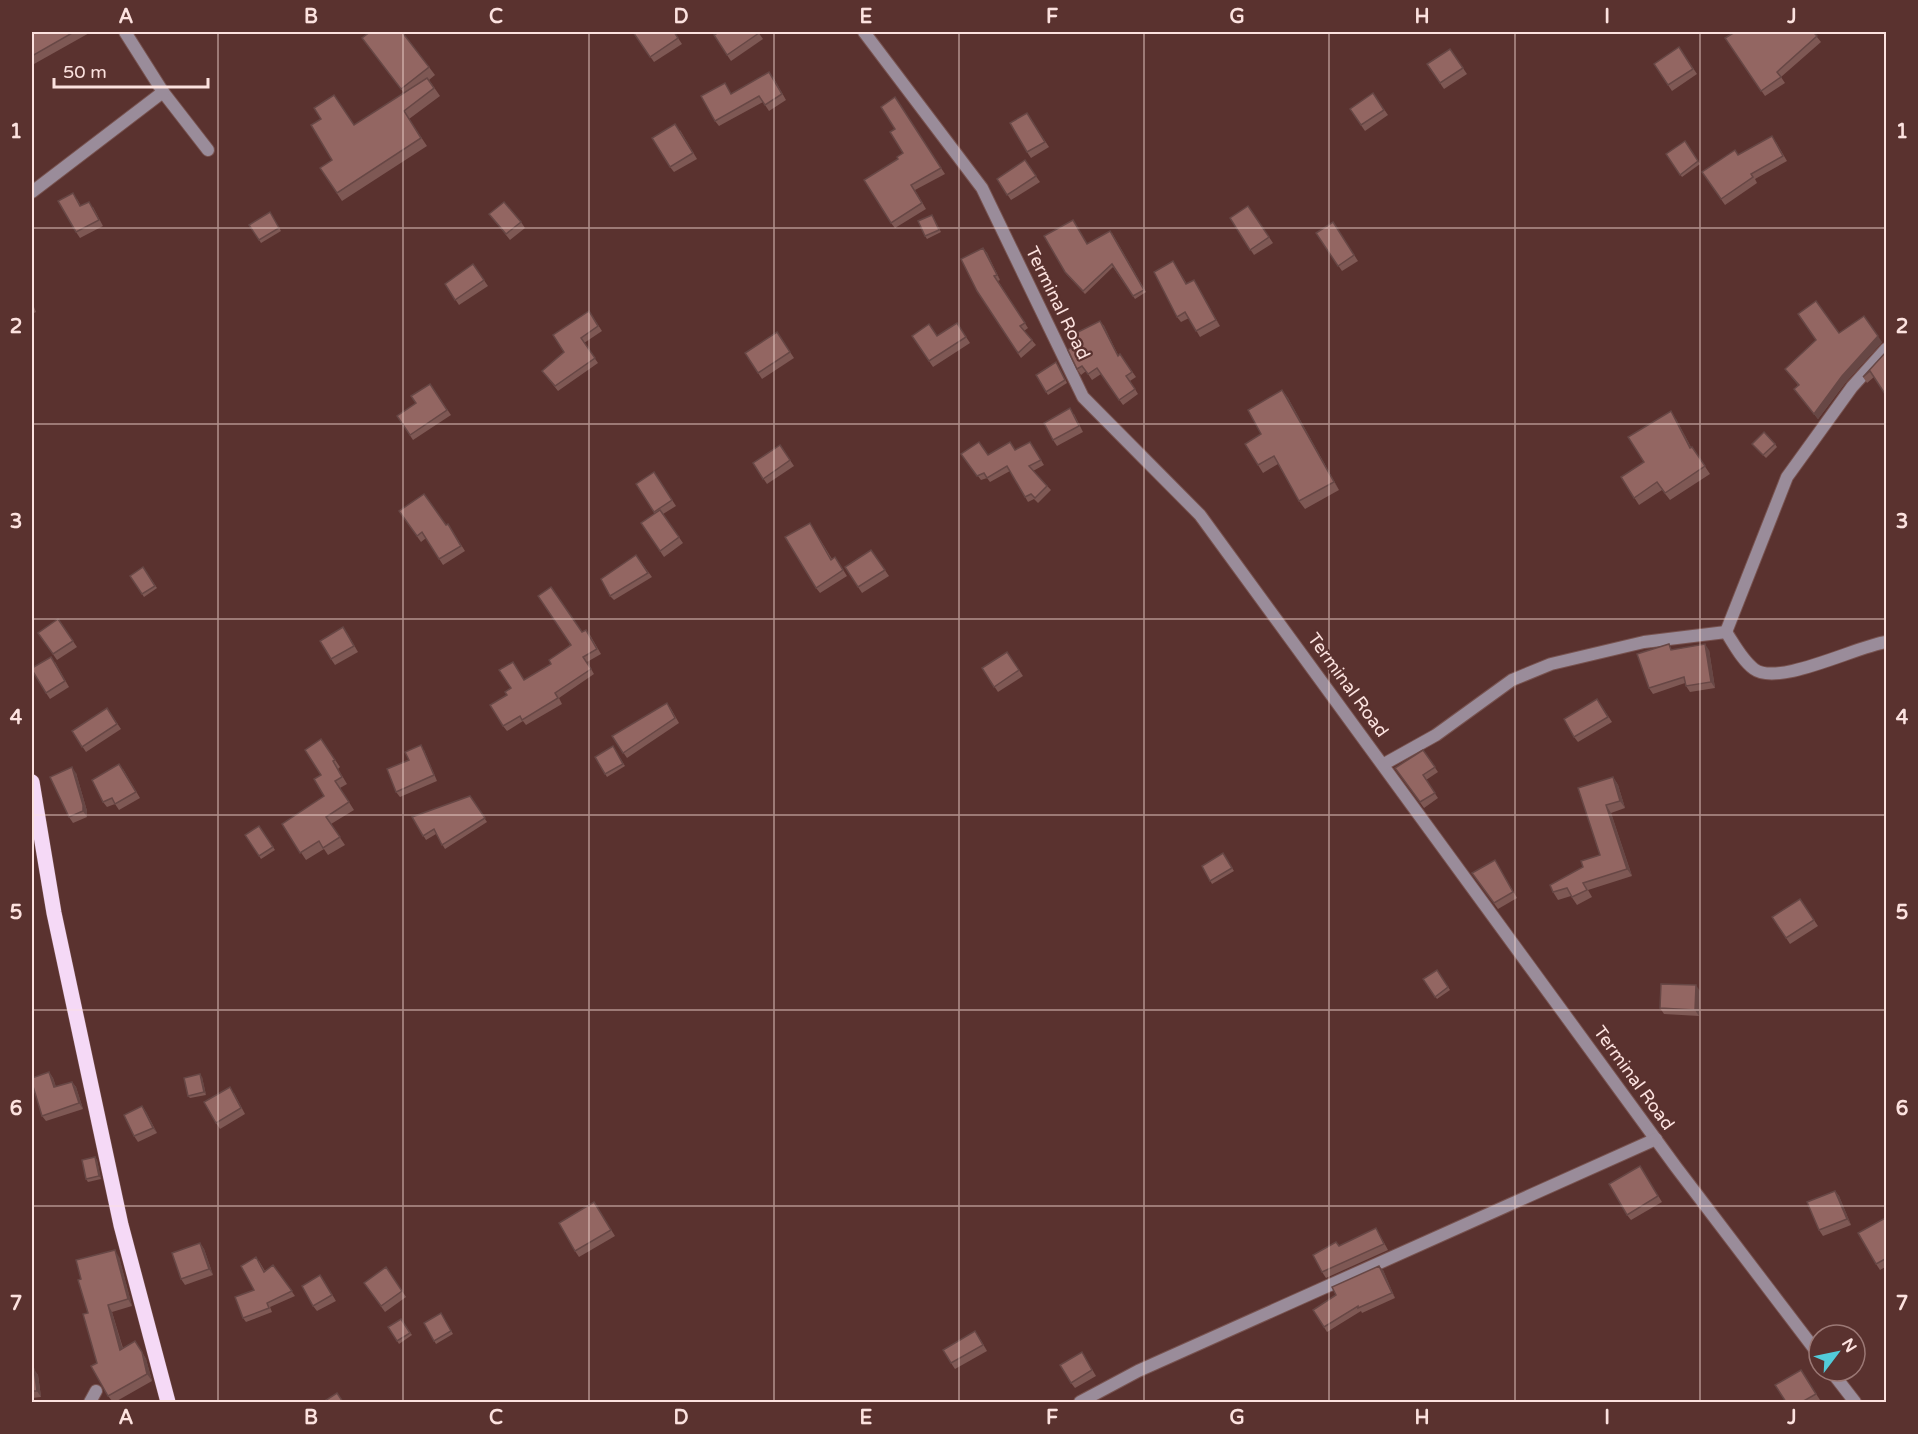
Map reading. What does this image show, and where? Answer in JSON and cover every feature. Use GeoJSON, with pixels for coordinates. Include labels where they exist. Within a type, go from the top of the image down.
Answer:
{"type":"FeatureCollection","features":[{"type":"Feature","properties":{"kind":"main road"},"geometry":{"type":"LineString","coordinates":[[32,782],[54,913],[118,1213],[168,1402]]}},
{"type":"Feature","properties":{"kind":"street"},"geometry":{"type":"LineString","coordinates":[[124,32],[163,93],[208,150]]}},
{"type":"Feature","properties":{"kind":"street","name":"Terminal Road"},"geometry":{"type":"LineString","coordinates":[[864,32],[982,188],[1083,397],[1200,515],[1656,1139],[1807,1339]]}},
{"type":"Feature","properties":{"kind":"street"},"geometry":{"type":"LineString","coordinates":[[32,192],[163,93]]}},
{"type":"Feature","properties":{"kind":"street"},"geometry":{"type":"LineString","coordinates":[[1726,632],[1787,477],[1852,387],[1887,349]]}},
{"type":"Feature","properties":{"kind":"street"},"geometry":{"type":"LineString","coordinates":[[1384,764],[1436,735],[1512,680],[1541,668],[1644,642],[1726,632]]}},
{"type":"Feature","properties":{"kind":"street"},"geometry":{"type":"LineString","coordinates":[[1726,632],[1755,670],[1775,674],[1816,665],[1887,642]]}},
{"type":"Feature","properties":{"kind":"street"},"geometry":{"type":"LineString","coordinates":[[1080,1402],[1138,1371],[1656,1139]]}},
{"type":"Feature","properties":{"kind":"street"},"geometry":{"type":"LineString","coordinates":[[1840,1383],[1855,1402]]}},
{"type":"Feature","properties":{"kind":"street"},"geometry":{"type":"LineString","coordinates":[[90,1402],[96,1391]]}},
{"type":"Feature","properties":{"kind":"building"},"geometry":{"type":"Polygon","coordinates":[[[32,32],[74,32],[32,56],[32,32]]]}},
{"type":"Feature","properties":{"kind":"building"},"geometry":{"type":"Polygon","coordinates":[[[370,32],[402,32],[429,67],[401,89],[362,38],[370,32]]]}},
{"type":"Feature","properties":{"kind":"building"},"geometry":{"type":"Polygon","coordinates":[[[633,32],[674,32],[678,38],[650,57],[633,32]]]}},
{"type":"Feature","properties":{"kind":"building"},"geometry":{"type":"Polygon","coordinates":[[[719,32],[759,33],[727,55],[714,35],[719,32]]]}},
{"type":"Feature","properties":{"kind":"building"},"geometry":{"type":"Polygon","coordinates":[[[1735,32],[1813,32],[1817,36],[1777,72],[1781,77],[1761,91],[1725,38],[1735,32]]]}},
{"type":"Feature","properties":{"kind":"building"},"geometry":{"type":"Polygon","coordinates":[[[1679,47],[1693,69],[1668,85],[1654,64],[1679,47]]]}},
{"type":"Feature","properties":{"kind":"building"},"geometry":{"type":"Polygon","coordinates":[[[1450,49],[1463,68],[1440,83],[1427,64],[1450,49]]]}},
{"type":"Feature","properties":{"kind":"building"},"geometry":{"type":"Polygon","coordinates":[[[769,72],[782,94],[765,105],[759,96],[715,121],[701,96],[725,83],[731,94],[769,72]]]}},
{"type":"Feature","properties":{"kind":"building"},"geometry":{"type":"Polygon","coordinates":[[[427,78],[434,88],[404,111],[421,138],[337,193],[320,168],[332,160],[311,125],[321,119],[314,108],[334,95],[354,125],[427,78]]]}},
{"type":"Feature","properties":{"kind":"building"},"geometry":{"type":"Polygon","coordinates":[[[1373,93],[1384,110],[1361,125],[1350,109],[1373,93]]]}},
{"type":"Feature","properties":{"kind":"building"},"geometry":{"type":"Polygon","coordinates":[[[895,97],[941,168],[911,185],[922,203],[891,223],[864,180],[898,159],[897,157],[903,153],[890,132],[895,129],[881,107],[895,97]]]}},
{"type":"Feature","properties":{"kind":"building"},"geometry":{"type":"Polygon","coordinates":[[[1027,113],[1045,142],[1027,152],[1010,123],[1027,113]]]}},
{"type":"Feature","properties":{"kind":"building"},"geometry":{"type":"Polygon","coordinates":[[[675,124],[693,153],[670,167],[652,138],[675,124]]]}},
{"type":"Feature","properties":{"kind":"building"},"geometry":{"type":"Polygon","coordinates":[[[1772,136],[1783,156],[1751,174],[1753,177],[1721,199],[1702,172],[1735,150],[1738,155],[1772,136]]]}},
{"type":"Feature","properties":{"kind":"building"},"geometry":{"type":"Polygon","coordinates":[[[1685,141],[1698,161],[1680,175],[1666,154],[1685,141]]]}},
{"type":"Feature","properties":{"kind":"building"},"geometry":{"type":"Polygon","coordinates":[[[1025,160],[1036,176],[1007,195],[997,179],[1025,160]]]}},
{"type":"Feature","properties":{"kind":"building"},"geometry":{"type":"Polygon","coordinates":[[[73,193],[80,206],[89,202],[99,220],[76,232],[58,201],[73,193]]]}},
{"type":"Feature","properties":{"kind":"building"},"geometry":{"type":"Polygon","coordinates":[[[504,202],[521,222],[506,234],[489,214],[504,202]]]}},
{"type":"Feature","properties":{"kind":"building"},"geometry":{"type":"Polygon","coordinates":[[[1248,206],[1269,237],[1250,250],[1230,218],[1248,206]]]}},
{"type":"Feature","properties":{"kind":"building"},"geometry":{"type":"Polygon","coordinates":[[[270,212],[279,228],[259,240],[249,225],[270,212]]]}},
{"type":"Feature","properties":{"kind":"building"},"geometry":{"type":"Polygon","coordinates":[[[932,215],[939,230],[925,236],[918,221],[932,215]]]}},
{"type":"Feature","properties":{"kind":"building"},"geometry":{"type":"Polygon","coordinates":[[[1073,220],[1087,244],[1110,231],[1144,290],[1133,296],[1112,264],[1083,291],[1065,272],[1044,236],[1073,220]]]}},
{"type":"Feature","properties":{"kind":"building"},"geometry":{"type":"Polygon","coordinates":[[[1333,222],[1354,255],[1338,266],[1316,233],[1333,222]]]}},
{"type":"Feature","properties":{"kind":"building"},"geometry":{"type":"Polygon","coordinates":[[[983,248],[997,275],[994,276],[1025,323],[1020,326],[1032,340],[1018,353],[977,291],[961,259],[983,248]]]}},
{"type":"Feature","properties":{"kind":"building"},"geometry":{"type":"Polygon","coordinates":[[[1173,261],[1186,284],[1194,280],[1216,320],[1196,331],[1185,312],[1177,317],[1154,272],[1173,261]]]}},
{"type":"Feature","properties":{"kind":"building"},"geometry":{"type":"Polygon","coordinates":[[[473,264],[484,280],[455,300],[445,284],[473,264]]]}},
{"type":"Feature","properties":{"kind":"building"},"geometry":{"type":"Polygon","coordinates":[[[1816,301],[1839,333],[1864,316],[1878,336],[1842,376],[1814,414],[1794,389],[1799,385],[1785,369],[1816,340],[1798,314],[1816,301]]]}},
{"type":"Feature","properties":{"kind":"building"},"geometry":{"type":"Polygon","coordinates":[[[589,311],[598,326],[581,338],[595,358],[555,386],[542,371],[564,352],[553,335],[589,311]]]}},
{"type":"Feature","properties":{"kind":"building"},"geometry":{"type":"Polygon","coordinates":[[[1100,321],[1118,356],[1120,354],[1132,372],[1126,376],[1135,389],[1119,400],[1097,368],[1088,374],[1082,366],[1077,369],[1068,350],[1078,343],[1072,335],[1100,321]]]}},
{"type":"Feature","properties":{"kind":"building"},"geometry":{"type":"Polygon","coordinates":[[[957,323],[966,337],[929,361],[912,336],[929,324],[937,336],[957,323]]]}},
{"type":"Feature","properties":{"kind":"building"},"geometry":{"type":"Polygon","coordinates":[[[777,332],[790,352],[758,373],[745,353],[777,332]]]}},
{"type":"Feature","properties":{"kind":"building"},"geometry":{"type":"Polygon","coordinates":[[[1885,353],[1887,355],[1887,397],[1870,371],[1863,377],[1885,353]]]}},
{"type":"Feature","properties":{"kind":"building"},"geometry":{"type":"Polygon","coordinates":[[[1056,362],[1065,380],[1046,392],[1036,375],[1056,362]]]}},
{"type":"Feature","properties":{"kind":"building"},"geometry":{"type":"Polygon","coordinates":[[[430,384],[447,410],[410,435],[397,416],[416,403],[411,396],[430,384]]]}},
{"type":"Feature","properties":{"kind":"building"},"geometry":{"type":"Polygon","coordinates":[[[1282,390],[1334,482],[1299,501],[1274,456],[1258,465],[1245,444],[1261,434],[1248,410],[1282,390]]]}},
{"type":"Feature","properties":{"kind":"building"},"geometry":{"type":"Polygon","coordinates":[[[1070,408],[1079,426],[1053,440],[1044,423],[1070,408]]]}},
{"type":"Feature","properties":{"kind":"building"},"geometry":{"type":"Polygon","coordinates":[[[1671,411],[1690,448],[1692,447],[1705,466],[1665,493],[1657,482],[1634,498],[1621,477],[1644,462],[1628,437],[1671,411]]]}},
{"type":"Feature","properties":{"kind":"building"},"geometry":{"type":"Polygon","coordinates":[[[1764,432],[1775,444],[1763,455],[1752,444],[1764,432]]]}},
{"type":"Feature","properties":{"kind":"building"},"geometry":{"type":"Polygon","coordinates":[[[979,442],[988,455],[1010,442],[1015,450],[1030,442],[1041,460],[1029,466],[1047,486],[1035,498],[1031,494],[1025,497],[1007,466],[987,478],[984,473],[977,476],[961,454],[979,442]]]}},
{"type":"Feature","properties":{"kind":"building"},"geometry":{"type":"Polygon","coordinates":[[[780,445],[790,460],[763,479],[753,463],[780,445]]]}},
{"type":"Feature","properties":{"kind":"building"},"geometry":{"type":"Polygon","coordinates":[[[654,472],[672,500],[654,512],[636,484],[654,472]]]}},
{"type":"Feature","properties":{"kind":"building"},"geometry":{"type":"Polygon","coordinates":[[[424,494],[446,525],[448,524],[461,546],[439,559],[422,532],[417,536],[399,511],[424,494]]]}},
{"type":"Feature","properties":{"kind":"building"},"geometry":{"type":"Polygon","coordinates":[[[660,510],[679,537],[660,551],[641,523],[660,510]]]}},
{"type":"Feature","properties":{"kind":"building"},"geometry":{"type":"Polygon","coordinates":[[[810,523],[831,560],[835,557],[843,570],[816,588],[785,537],[810,523]]]}},
{"type":"Feature","properties":{"kind":"building"},"geometry":{"type":"Polygon","coordinates":[[[871,550],[885,570],[858,587],[845,567],[871,550]]]}},
{"type":"Feature","properties":{"kind":"building"},"geometry":{"type":"Polygon","coordinates":[[[636,555],[648,573],[610,596],[601,579],[636,555]]]}},
{"type":"Feature","properties":{"kind":"building"},"geometry":{"type":"Polygon","coordinates":[[[143,567],[155,586],[142,594],[130,576],[143,567]]]}},
{"type":"Feature","properties":{"kind":"building"},"geometry":{"type":"Polygon","coordinates":[[[551,587],[582,632],[586,630],[597,649],[583,657],[591,669],[555,693],[558,698],[522,720],[520,716],[503,726],[490,705],[507,695],[505,692],[511,688],[499,670],[513,662],[524,680],[551,664],[549,660],[571,645],[538,596],[551,587]]]}},
{"type":"Feature","properties":{"kind":"building"},"geometry":{"type":"Polygon","coordinates":[[[58,619],[73,641],[53,654],[38,633],[58,619]]]}},
{"type":"Feature","properties":{"kind":"building"},"geometry":{"type":"Polygon","coordinates":[[[343,627],[354,646],[331,659],[320,641],[343,627]]]}},
{"type":"Feature","properties":{"kind":"building"},"geometry":{"type":"Polygon","coordinates":[[[1669,644],[1671,650],[1705,644],[1711,682],[1686,686],[1684,677],[1649,688],[1637,654],[1669,644]]]}},
{"type":"Feature","properties":{"kind":"building"},"geometry":{"type":"Polygon","coordinates":[[[1007,652],[1019,670],[994,687],[982,668],[1007,652]]]}},
{"type":"Feature","properties":{"kind":"building"},"geometry":{"type":"Polygon","coordinates":[[[51,657],[65,681],[46,693],[32,668],[51,657]]]}},
{"type":"Feature","properties":{"kind":"building"},"geometry":{"type":"Polygon","coordinates":[[[1597,699],[1608,717],[1574,737],[1564,719],[1597,699]]]}},
{"type":"Feature","properties":{"kind":"building"},"geometry":{"type":"Polygon","coordinates":[[[667,703],[675,718],[623,753],[612,736],[667,703]]]}},
{"type":"Feature","properties":{"kind":"building"},"geometry":{"type":"Polygon","coordinates":[[[107,708],[117,724],[82,747],[72,731],[107,708]]]}},
{"type":"Feature","properties":{"kind":"building"},"geometry":{"type":"Polygon","coordinates":[[[321,739],[335,760],[333,761],[342,777],[335,781],[349,802],[326,817],[340,837],[323,848],[319,841],[300,853],[282,824],[324,796],[314,779],[321,775],[305,750],[321,739]]]}},
{"type":"Feature","properties":{"kind":"building"},"geometry":{"type":"Polygon","coordinates":[[[421,745],[434,775],[396,792],[387,769],[409,760],[405,752],[421,745]]]}},
{"type":"Feature","properties":{"kind":"building"},"geometry":{"type":"Polygon","coordinates":[[[613,746],[623,764],[605,774],[595,757],[613,746]]]}},
{"type":"Feature","properties":{"kind":"building"},"geometry":{"type":"Polygon","coordinates":[[[1423,750],[1435,767],[1423,775],[1435,793],[1420,802],[1395,768],[1423,750]]]}},
{"type":"Feature","properties":{"kind":"building"},"geometry":{"type":"Polygon","coordinates":[[[119,764],[136,792],[115,804],[112,798],[103,802],[92,780],[119,764]]]}},
{"type":"Feature","properties":{"kind":"building"},"geometry":{"type":"Polygon","coordinates":[[[72,767],[83,811],[69,817],[50,777],[72,767]]]}},
{"type":"Feature","properties":{"kind":"building"},"geometry":{"type":"Polygon","coordinates":[[[1613,777],[1620,801],[1606,805],[1627,869],[1583,883],[1587,890],[1572,897],[1567,888],[1553,892],[1550,885],[1583,867],[1581,861],[1600,855],[1578,788],[1613,777]]]}},
{"type":"Feature","properties":{"kind":"building"},"geometry":{"type":"Polygon","coordinates":[[[470,796],[485,818],[442,845],[434,829],[423,836],[412,817],[470,796]]]}},
{"type":"Feature","properties":{"kind":"building"},"geometry":{"type":"Polygon","coordinates":[[[259,826],[273,847],[259,856],[245,835],[259,826]]]}},
{"type":"Feature","properties":{"kind":"building"},"geometry":{"type":"Polygon","coordinates":[[[1223,853],[1232,868],[1210,881],[1202,866],[1223,853]]]}},
{"type":"Feature","properties":{"kind":"building"},"geometry":{"type":"Polygon","coordinates":[[[1495,860],[1513,892],[1494,903],[1472,873],[1495,860]]]}},
{"type":"Feature","properties":{"kind":"building"},"geometry":{"type":"Polygon","coordinates":[[[1800,899],[1814,920],[1786,938],[1772,917],[1800,899]]]}},
{"type":"Feature","properties":{"kind":"building"},"geometry":{"type":"Polygon","coordinates":[[[1437,970],[1448,987],[1435,997],[1423,979],[1437,970]]]}},
{"type":"Feature","properties":{"kind":"building"},"geometry":{"type":"Polygon","coordinates":[[[1661,984],[1696,985],[1695,1010],[1660,1008],[1661,984]]]}},
{"type":"Feature","properties":{"kind":"building"},"geometry":{"type":"Polygon","coordinates":[[[49,1072],[54,1087],[72,1082],[79,1103],[42,1116],[32,1078],[49,1072]]]}},
{"type":"Feature","properties":{"kind":"building"},"geometry":{"type":"Polygon","coordinates":[[[200,1074],[204,1092],[188,1096],[184,1078],[200,1074]]]}},
{"type":"Feature","properties":{"kind":"building"},"geometry":{"type":"Polygon","coordinates":[[[230,1087],[241,1108],[216,1123],[204,1102],[230,1087]]]}},
{"type":"Feature","properties":{"kind":"building"},"geometry":{"type":"Polygon","coordinates":[[[142,1106],[153,1128],[134,1136],[124,1115],[142,1106]]]}},
{"type":"Feature","properties":{"kind":"building"},"geometry":{"type":"Polygon","coordinates":[[[95,1157],[99,1176],[86,1179],[82,1160],[95,1157]]]}},
{"type":"Feature","properties":{"kind":"building"},"geometry":{"type":"Polygon","coordinates":[[[1640,1166],[1658,1196],[1627,1215],[1609,1184],[1640,1166]]]}},
{"type":"Feature","properties":{"kind":"building"},"geometry":{"type":"Polygon","coordinates":[[[1835,1191],[1847,1219],[1819,1230],[1807,1202],[1835,1191]]]}},
{"type":"Feature","properties":{"kind":"building"},"geometry":{"type":"Polygon","coordinates":[[[594,1202],[611,1230],[575,1251],[559,1223],[594,1202]]]}},
{"type":"Feature","properties":{"kind":"building"},"geometry":{"type":"Polygon","coordinates":[[[1887,1217],[1887,1258],[1876,1264],[1858,1233],[1887,1217]]]}},
{"type":"Feature","properties":{"kind":"building"},"geometry":{"type":"Polygon","coordinates":[[[1376,1228],[1384,1244],[1322,1272],[1313,1255],[1336,1242],[1339,1246],[1376,1228]]]}},
{"type":"Feature","properties":{"kind":"building"},"geometry":{"type":"Polygon","coordinates":[[[200,1243],[209,1269],[181,1279],[172,1253],[200,1243]]]}},
{"type":"Feature","properties":{"kind":"building"},"geometry":{"type":"Polygon","coordinates":[[[115,1250],[128,1299],[108,1305],[120,1350],[135,1341],[142,1352],[147,1374],[108,1396],[91,1366],[97,1363],[83,1314],[88,1313],[78,1280],[81,1279],[76,1260],[115,1250]]]}},
{"type":"Feature","properties":{"kind":"building"},"geometry":{"type":"Polygon","coordinates":[[[256,1257],[264,1272],[273,1265],[292,1291],[267,1303],[269,1308],[243,1318],[235,1297],[254,1290],[241,1266],[256,1257]]]}},
{"type":"Feature","properties":{"kind":"building"},"geometry":{"type":"Polygon","coordinates":[[[1379,1266],[1392,1293],[1358,1308],[1358,1306],[1324,1327],[1313,1310],[1336,1295],[1332,1287],[1379,1266]]]}},
{"type":"Feature","properties":{"kind":"building"},"geometry":{"type":"Polygon","coordinates":[[[386,1267],[402,1291],[381,1306],[364,1283],[386,1267]]]}},
{"type":"Feature","properties":{"kind":"building"},"geometry":{"type":"Polygon","coordinates":[[[320,1275],[332,1295],[313,1306],[302,1286],[320,1275]]]}},
{"type":"Feature","properties":{"kind":"building"},"geometry":{"type":"Polygon","coordinates":[[[441,1313],[451,1331],[434,1341],[424,1323],[441,1313]]]}},
{"type":"Feature","properties":{"kind":"building"},"geometry":{"type":"Polygon","coordinates":[[[401,1319],[410,1333],[397,1341],[388,1327],[401,1319]]]}},
{"type":"Feature","properties":{"kind":"building"},"geometry":{"type":"Polygon","coordinates":[[[975,1331],[983,1345],[951,1363],[943,1350],[975,1331]]]}},
{"type":"Feature","properties":{"kind":"building"},"geometry":{"type":"Polygon","coordinates":[[[1082,1352],[1092,1370],[1071,1383],[1060,1365],[1082,1352]]]}},
{"type":"Feature","properties":{"kind":"building"},"geometry":{"type":"Polygon","coordinates":[[[32,1369],[34,1369],[37,1391],[32,1391],[32,1369]]]}},
{"type":"Feature","properties":{"kind":"building"},"geometry":{"type":"Polygon","coordinates":[[[1801,1370],[1807,1383],[1816,1394],[1802,1402],[1786,1402],[1775,1385],[1801,1370]]]}},
{"type":"Feature","properties":{"kind":"building"},"geometry":{"type":"Polygon","coordinates":[[[337,1393],[343,1402],[323,1402],[337,1393]]]}}]}
